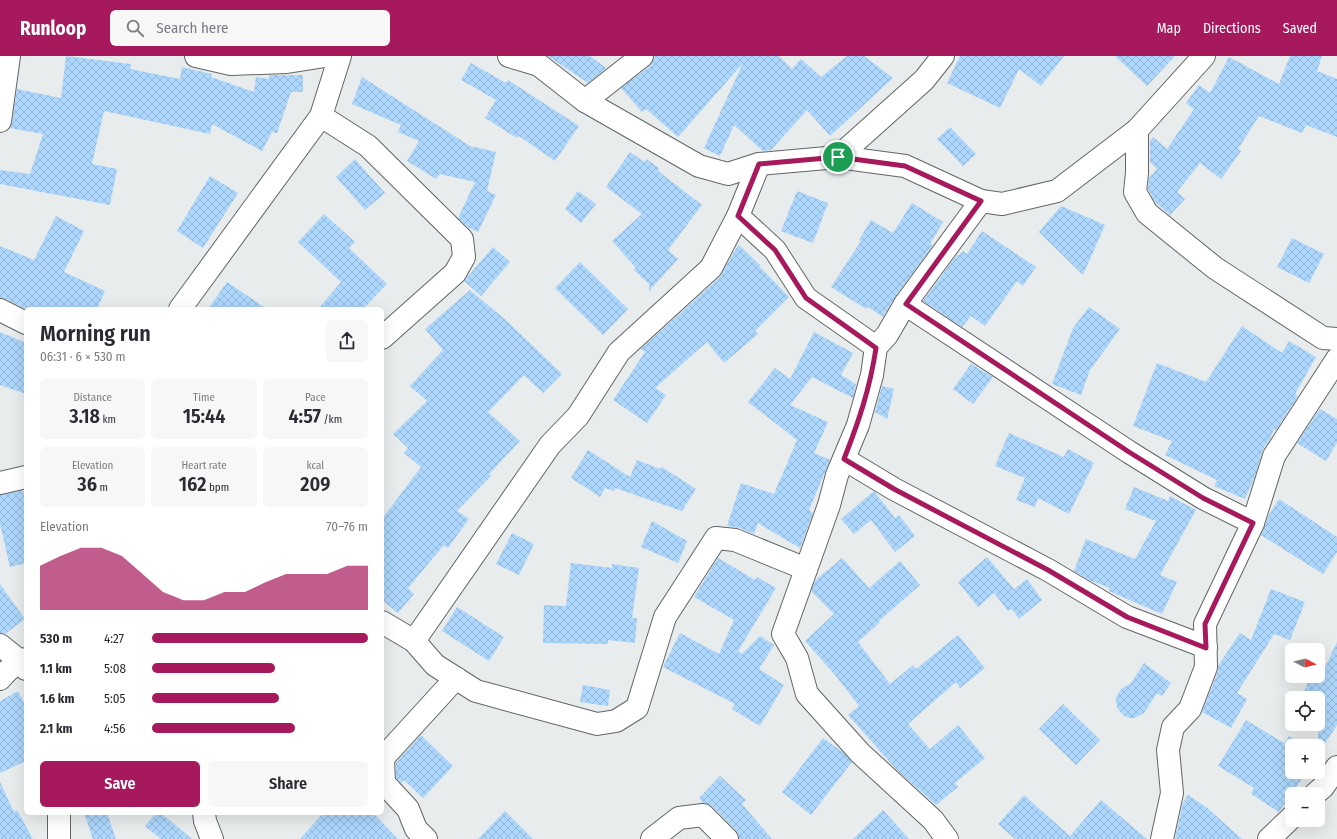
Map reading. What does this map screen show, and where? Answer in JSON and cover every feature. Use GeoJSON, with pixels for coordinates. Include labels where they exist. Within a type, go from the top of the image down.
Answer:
{"type":"FeatureCollection","features":[{"type":"Feature","properties":{"kind":"street"},"geometry":{"type":"LineString","coordinates":[[0,121],[9,56]]}},
{"type":"Feature","properties":{"kind":"street"},"geometry":{"type":"LineString","coordinates":[[196,56],[232,60],[286,62],[325,56]]}},
{"type":"Feature","properties":{"kind":"street"},"geometry":{"type":"LineString","coordinates":[[181,307],[321,116],[340,56]]}},
{"type":"Feature","properties":{"kind":"street"},"geometry":{"type":"LineString","coordinates":[[509,56],[539,65],[585,101],[699,166],[728,174],[759,164],[838,157],[905,166],[981,201],[1002,204],[1056,191],[1137,130],[1204,56]]}},
{"type":"Feature","properties":{"kind":"street"},"geometry":{"type":"LineString","coordinates":[[585,101],[642,56]]}},
{"type":"Feature","properties":{"kind":"street"},"geometry":{"type":"LineString","coordinates":[[838,157],[924,80],[943,56]]}},
{"type":"Feature","properties":{"kind":"street"},"geometry":{"type":"LineString","coordinates":[[321,116],[368,146],[462,239],[464,257],[455,273],[384,336]]}},
{"type":"Feature","properties":{"kind":"street"},"geometry":{"type":"LineString","coordinates":[[1137,130],[1137,173],[1135,192],[1147,213],[1215,268],[1323,338],[1337,339]]}},
{"type":"Feature","properties":{"kind":"street"},"geometry":{"type":"LineString","coordinates":[[414,641],[550,445],[578,416],[619,352],[711,268],[738,216],[759,164]]}},
{"type":"Feature","properties":{"kind":"street"},"geometry":{"type":"LineString","coordinates":[[947,839],[933,820],[860,753],[807,694],[797,658],[783,634],[829,505],[837,475],[858,425],[872,375],[876,348],[981,201]]}},
{"type":"Feature","properties":{"kind":"street"},"geometry":{"type":"LineString","coordinates":[[738,216],[775,250],[806,298],[876,348]]}},
{"type":"Feature","properties":{"kind":"street"},"geometry":{"type":"LineString","coordinates":[[906,304],[1129,452],[1203,498],[1253,523]]}},
{"type":"Feature","properties":{"kind":"street"},"geometry":{"type":"LineString","coordinates":[[0,310],[24,322]]}},
{"type":"Feature","properties":{"kind":"street"},"geometry":{"type":"LineString","coordinates":[[1162,839],[1172,793],[1168,750],[1173,727],[1190,709],[1206,667],[1205,624],[1253,523],[1274,456],[1335,365]]}},
{"type":"Feature","properties":{"kind":"street"},"geometry":{"type":"LineString","coordinates":[[844,459],[894,489],[1048,570],[1127,617],[1206,648]]}},
{"type":"Feature","properties":{"kind":"street"},"geometry":{"type":"LineString","coordinates":[[0,483],[24,477]]}},
{"type":"Feature","properties":{"kind":"street"},"geometry":{"type":"LineString","coordinates":[[384,623],[414,641],[435,665],[476,691],[597,724],[616,721],[637,708],[665,618],[716,538],[735,540],[806,569]]}},
{"type":"Feature","properties":{"kind":"street"},"geometry":{"type":"LineString","coordinates":[[0,645],[24,663],[5,672],[0,679]]}},
{"type":"Feature","properties":{"kind":"street"},"geometry":{"type":"LineString","coordinates":[[426,839],[416,829],[408,809],[384,783],[384,758],[456,678]]}},
{"type":"Feature","properties":{"kind":"street"},"geometry":{"type":"LineString","coordinates":[[1322,787],[1337,767]]}},
{"type":"Feature","properties":{"kind":"street"},"geometry":{"type":"LineString","coordinates":[[59,815],[59,839]]}},
{"type":"Feature","properties":{"kind":"street"},"geometry":{"type":"LineString","coordinates":[[204,815],[212,839]]}},
{"type":"Feature","properties":{"kind":"street"},"geometry":{"type":"LineString","coordinates":[[652,839],[679,818],[703,815],[727,839]]}},
{"type":"Feature","properties":{"kind":"street"},"geometry":{"type":"LineString","coordinates":[[1269,839],[1285,824]]}},
{"type":"Feature","properties":{"kind":"building"},"geometry":{"type":"Polygon","coordinates":[[[66,56],[131,64],[130,69],[180,79],[182,67],[212,74],[211,77],[254,92],[256,77],[269,79],[269,75],[303,75],[303,92],[291,92],[277,133],[272,132],[262,151],[212,124],[210,134],[104,111],[92,164],[117,169],[110,205],[0,184],[0,170],[30,174],[43,134],[10,128],[17,89],[61,98],[66,56]]]}},
{"type":"Feature","properties":{"kind":"building"},"geometry":{"type":"Polygon","coordinates":[[[548,56],[590,56],[606,68],[588,83],[548,56]]]}},
{"type":"Feature","properties":{"kind":"building"},"geometry":{"type":"Polygon","coordinates":[[[655,56],[779,56],[792,69],[801,59],[821,77],[847,56],[864,56],[893,78],[830,136],[807,110],[771,150],[763,151],[734,125],[720,156],[704,148],[743,63],[678,137],[646,109],[642,112],[621,88],[650,66],[655,56]]]}},
{"type":"Feature","properties":{"kind":"building"},"geometry":{"type":"Polygon","coordinates":[[[960,56],[1064,56],[1041,86],[1019,69],[1000,108],[947,83],[960,56]]]}},
{"type":"Feature","properties":{"kind":"building"},"geometry":{"type":"Polygon","coordinates":[[[1115,56],[1175,56],[1147,86],[1115,56]]]}},
{"type":"Feature","properties":{"kind":"building"},"geometry":{"type":"Polygon","coordinates":[[[1290,56],[1322,56],[1317,71],[1337,79],[1337,137],[1306,125],[1302,133],[1259,116],[1238,149],[1241,151],[1221,179],[1200,163],[1177,192],[1185,199],[1170,215],[1155,202],[1148,189],[1149,178],[1157,169],[1150,162],[1150,141],[1153,137],[1167,149],[1194,109],[1186,103],[1199,85],[1210,93],[1229,57],[1279,84],[1290,56]]]}},
{"type":"Feature","properties":{"kind":"building"},"geometry":{"type":"Polygon","coordinates":[[[471,63],[506,83],[508,80],[579,126],[555,161],[519,136],[517,138],[485,118],[496,100],[461,80],[471,63]]]}},
{"type":"Feature","properties":{"kind":"building"},"geometry":{"type":"Polygon","coordinates":[[[362,77],[470,146],[496,152],[487,191],[496,195],[478,232],[469,228],[458,218],[475,182],[440,174],[436,179],[407,161],[419,141],[398,132],[401,125],[352,104],[362,77]]]}},
{"type":"Feature","properties":{"kind":"building"},"geometry":{"type":"Polygon","coordinates":[[[950,127],[976,154],[963,166],[937,139],[950,127]]]}},
{"type":"Feature","properties":{"kind":"building"},"geometry":{"type":"Polygon","coordinates":[[[630,152],[644,162],[646,159],[659,168],[658,171],[702,205],[668,250],[678,259],[649,291],[649,284],[634,270],[636,268],[612,241],[642,214],[606,187],[630,152]]]}},
{"type":"Feature","properties":{"kind":"building"},"geometry":{"type":"Polygon","coordinates":[[[355,159],[385,193],[365,210],[336,177],[355,159]]]}},
{"type":"Feature","properties":{"kind":"building"},"geometry":{"type":"Polygon","coordinates":[[[210,176],[238,193],[203,248],[177,231],[210,176]]]}},
{"type":"Feature","properties":{"kind":"building"},"geometry":{"type":"Polygon","coordinates":[[[578,191],[596,204],[581,223],[565,209],[578,191]]]}},
{"type":"Feature","properties":{"kind":"building"},"geometry":{"type":"Polygon","coordinates":[[[797,191],[828,203],[813,243],[781,231],[797,191]]]}},
{"type":"Feature","properties":{"kind":"building"},"geometry":{"type":"Polygon","coordinates":[[[912,203],[943,222],[930,244],[933,245],[895,297],[883,317],[868,307],[866,309],[831,287],[861,241],[859,240],[871,220],[893,233],[912,203]]]}},
{"type":"Feature","properties":{"kind":"building"},"geometry":{"type":"Polygon","coordinates":[[[1061,206],[1105,225],[1083,275],[1039,232],[1061,206]]]}},
{"type":"Feature","properties":{"kind":"building"},"geometry":{"type":"Polygon","coordinates":[[[324,214],[355,242],[349,248],[387,284],[365,307],[320,307],[341,282],[298,242],[324,214]]]}},
{"type":"Feature","properties":{"kind":"building"},"geometry":{"type":"Polygon","coordinates":[[[56,216],[84,231],[64,272],[105,291],[98,307],[24,308],[6,299],[0,298],[0,246],[34,260],[56,216]]]}},
{"type":"Feature","properties":{"kind":"building"},"geometry":{"type":"Polygon","coordinates":[[[982,231],[1036,267],[1023,286],[1017,281],[985,326],[971,316],[962,327],[923,301],[957,255],[963,251],[967,254],[982,231]]]}},
{"type":"Feature","properties":{"kind":"building"},"geometry":{"type":"Polygon","coordinates":[[[1292,238],[1324,254],[1309,283],[1277,267],[1292,238]]]}},
{"type":"Feature","properties":{"kind":"building"},"geometry":{"type":"Polygon","coordinates":[[[739,245],[761,266],[760,267],[789,297],[755,331],[758,334],[724,363],[707,342],[655,388],[666,395],[647,423],[613,400],[645,352],[641,349],[720,277],[739,245]]]}},
{"type":"Feature","properties":{"kind":"building"},"geometry":{"type":"Polygon","coordinates":[[[493,247],[510,262],[481,296],[464,281],[493,247]]]}},
{"type":"Feature","properties":{"kind":"building"},"geometry":{"type":"Polygon","coordinates":[[[580,262],[628,309],[603,335],[555,288],[580,262]]]}},
{"type":"Feature","properties":{"kind":"building"},"geometry":{"type":"Polygon","coordinates":[[[227,282],[264,307],[209,307],[227,282]]]}},
{"type":"Feature","properties":{"kind":"building"},"geometry":{"type":"Polygon","coordinates":[[[470,290],[508,322],[562,374],[543,393],[524,375],[488,412],[520,441],[489,474],[491,476],[457,511],[469,519],[448,548],[444,545],[408,588],[414,594],[398,613],[384,602],[384,516],[421,467],[404,453],[408,448],[393,434],[427,401],[410,386],[443,350],[425,329],[470,290]]]}},
{"type":"Feature","properties":{"kind":"building"},"geometry":{"type":"Polygon","coordinates":[[[1089,307],[1120,329],[1090,370],[1081,395],[1052,384],[1073,328],[1089,307]]]}},
{"type":"Feature","properties":{"kind":"building"},"geometry":{"type":"Polygon","coordinates":[[[1242,326],[1282,353],[1289,341],[1316,357],[1295,394],[1298,396],[1276,430],[1274,429],[1270,439],[1263,449],[1255,476],[1245,499],[1214,486],[1217,480],[1165,455],[1172,441],[1133,426],[1157,363],[1206,382],[1242,326]]]}},
{"type":"Feature","properties":{"kind":"building"},"geometry":{"type":"Polygon","coordinates":[[[0,332],[24,342],[24,393],[0,385],[0,332]]]}},
{"type":"Feature","properties":{"kind":"building"},"geometry":{"type":"Polygon","coordinates":[[[814,332],[853,353],[841,375],[856,384],[853,398],[812,377],[790,405],[828,422],[814,453],[830,460],[809,510],[813,513],[800,548],[758,523],[754,534],[740,528],[727,526],[741,483],[774,494],[797,440],[748,402],[775,368],[790,379],[814,332]]]}},
{"type":"Feature","properties":{"kind":"building"},"geometry":{"type":"Polygon","coordinates":[[[971,364],[993,377],[973,404],[953,389],[971,364]]]}},
{"type":"Feature","properties":{"kind":"building"},"geometry":{"type":"Polygon","coordinates":[[[882,386],[894,389],[887,419],[875,412],[882,386]]]}},
{"type":"Feature","properties":{"kind":"building"},"geometry":{"type":"Polygon","coordinates":[[[1320,409],[1337,419],[1337,443],[1326,461],[1297,443],[1320,409]]]}},
{"type":"Feature","properties":{"kind":"building"},"geometry":{"type":"Polygon","coordinates":[[[1009,433],[1064,457],[1068,449],[1094,463],[1069,514],[1038,498],[1035,507],[1016,500],[1025,478],[995,466],[1009,433]]]}},
{"type":"Feature","properties":{"kind":"building"},"geometry":{"type":"Polygon","coordinates":[[[588,450],[630,477],[637,460],[660,469],[662,467],[696,489],[682,511],[615,488],[614,491],[605,488],[600,497],[571,478],[588,450]]]}},
{"type":"Feature","properties":{"kind":"building"},"geometry":{"type":"Polygon","coordinates":[[[1134,487],[1168,501],[1170,496],[1196,510],[1160,575],[1177,582],[1162,614],[1109,591],[1110,588],[1089,580],[1074,571],[1086,539],[1135,559],[1156,521],[1125,509],[1134,487]]]}},
{"type":"Feature","properties":{"kind":"building"},"geometry":{"type":"Polygon","coordinates":[[[24,490],[24,564],[10,567],[0,524],[0,495],[24,490]]]}},
{"type":"Feature","properties":{"kind":"building"},"geometry":{"type":"Polygon","coordinates":[[[874,491],[895,518],[899,515],[915,536],[895,552],[871,520],[854,534],[841,519],[874,491]]]}},
{"type":"Feature","properties":{"kind":"building"},"geometry":{"type":"Polygon","coordinates":[[[1279,499],[1337,537],[1337,552],[1323,574],[1261,535],[1269,515],[1279,499]]]}},
{"type":"Feature","properties":{"kind":"building"},"geometry":{"type":"Polygon","coordinates":[[[652,521],[687,541],[678,563],[641,547],[652,521]]]}},
{"type":"Feature","properties":{"kind":"building"},"geometry":{"type":"Polygon","coordinates":[[[512,533],[534,544],[519,575],[496,564],[512,533]]]}},
{"type":"Feature","properties":{"kind":"building"},"geometry":{"type":"Polygon","coordinates":[[[987,557],[1014,589],[1027,579],[1042,600],[1019,619],[1012,609],[1008,611],[994,593],[978,607],[958,582],[987,557]]]}},
{"type":"Feature","properties":{"kind":"building"},"geometry":{"type":"Polygon","coordinates":[[[718,558],[755,580],[757,577],[776,588],[738,651],[742,654],[760,636],[774,645],[759,669],[784,685],[760,726],[732,709],[735,704],[663,667],[680,633],[719,654],[734,620],[694,597],[718,558]]]}},
{"type":"Feature","properties":{"kind":"building"},"geometry":{"type":"Polygon","coordinates":[[[842,558],[869,588],[900,561],[920,585],[879,621],[880,622],[858,642],[890,684],[913,665],[916,669],[958,635],[985,668],[960,688],[956,682],[908,724],[930,749],[958,725],[985,758],[955,783],[958,787],[936,805],[897,770],[848,715],[859,706],[835,675],[805,641],[834,614],[811,591],[815,581],[842,558]]]}},
{"type":"Feature","properties":{"kind":"building"},"geometry":{"type":"Polygon","coordinates":[[[571,563],[612,568],[612,564],[639,568],[632,618],[637,618],[635,643],[608,640],[608,644],[543,643],[544,605],[566,606],[571,563]]]}},
{"type":"Feature","properties":{"kind":"building"},"geometry":{"type":"Polygon","coordinates":[[[0,584],[24,620],[5,634],[0,633],[0,584]]]}},
{"type":"Feature","properties":{"kind":"building"},"geometry":{"type":"Polygon","coordinates":[[[1271,589],[1305,602],[1290,640],[1274,634],[1237,693],[1247,699],[1231,728],[1202,712],[1218,671],[1218,666],[1240,633],[1251,640],[1271,589]]]}},
{"type":"Feature","properties":{"kind":"building"},"geometry":{"type":"Polygon","coordinates":[[[457,607],[504,637],[489,661],[442,631],[457,607]]]}},
{"type":"Feature","properties":{"kind":"building"},"geometry":{"type":"Polygon","coordinates":[[[1337,642],[1337,725],[1325,743],[1325,739],[1318,739],[1318,731],[1325,731],[1325,691],[1304,691],[1308,683],[1325,683],[1325,668],[1337,642]]]}},
{"type":"Feature","properties":{"kind":"building"},"geometry":{"type":"Polygon","coordinates":[[[1144,663],[1171,683],[1162,696],[1157,693],[1144,713],[1135,718],[1129,718],[1124,716],[1117,708],[1116,698],[1121,689],[1131,683],[1144,663]]]}},
{"type":"Feature","properties":{"kind":"building"},"geometry":{"type":"Polygon","coordinates":[[[583,685],[610,690],[608,706],[580,702],[583,685]]]}},
{"type":"Feature","properties":{"kind":"building"},"geometry":{"type":"Polygon","coordinates":[[[18,691],[24,703],[24,762],[0,773],[0,701],[18,691]]]}},
{"type":"Feature","properties":{"kind":"building"},"geometry":{"type":"Polygon","coordinates":[[[1063,704],[1100,740],[1076,765],[1039,729],[1063,704]]]}},
{"type":"Feature","properties":{"kind":"building"},"geometry":{"type":"Polygon","coordinates":[[[1246,720],[1284,743],[1285,742],[1285,779],[1301,780],[1296,787],[1285,787],[1285,803],[1279,812],[1251,794],[1254,788],[1218,766],[1246,720]]]}},
{"type":"Feature","properties":{"kind":"building"},"geometry":{"type":"Polygon","coordinates":[[[421,735],[453,766],[423,798],[404,780],[401,783],[396,778],[396,763],[421,735]]]}},
{"type":"Feature","properties":{"kind":"building"},"geometry":{"type":"Polygon","coordinates":[[[823,738],[845,754],[852,762],[811,815],[782,792],[823,738]]]}},
{"type":"Feature","properties":{"kind":"building"},"geometry":{"type":"Polygon","coordinates":[[[720,776],[746,800],[742,804],[772,839],[739,839],[739,835],[736,830],[712,806],[703,803],[699,798],[720,776]]]}},
{"type":"Feature","properties":{"kind":"building"},"geometry":{"type":"Polygon","coordinates":[[[0,782],[14,812],[17,810],[33,839],[0,839],[0,782]]]}},
{"type":"Feature","properties":{"kind":"building"},"geometry":{"type":"Polygon","coordinates":[[[1024,795],[1070,836],[1101,800],[1147,839],[1015,839],[998,824],[1024,795]]]}},
{"type":"Feature","properties":{"kind":"building"},"geometry":{"type":"Polygon","coordinates":[[[1188,795],[1206,807],[1242,839],[1175,839],[1183,803],[1188,795]]]}},
{"type":"Feature","properties":{"kind":"building"},"geometry":{"type":"Polygon","coordinates":[[[883,810],[909,839],[853,839],[883,810]]]}},
{"type":"Feature","properties":{"kind":"building"},"geometry":{"type":"Polygon","coordinates":[[[505,811],[533,839],[478,839],[505,811]]]}},
{"type":"Feature","properties":{"kind":"building"},"geometry":{"type":"Polygon","coordinates":[[[85,815],[108,815],[116,839],[93,839],[85,815]]]}},
{"type":"Feature","properties":{"kind":"building"},"geometry":{"type":"Polygon","coordinates":[[[154,815],[163,815],[192,839],[161,839],[145,826],[154,815]]]}},
{"type":"Feature","properties":{"kind":"building"},"geometry":{"type":"Polygon","coordinates":[[[321,815],[375,815],[398,839],[300,839],[321,815]]]}},
{"type":"Feature","properties":{"kind":"route"},"geometry":{"type":"LineString","coordinates":[[838,157],[905,166],[981,201],[906,304],[1129,452],[1203,498],[1253,523],[1205,624],[1206,648],[1127,617],[1048,570],[894,489],[844,459],[858,425],[872,375],[876,348],[806,298],[775,250],[738,216],[759,164],[838,157]]}}]}
